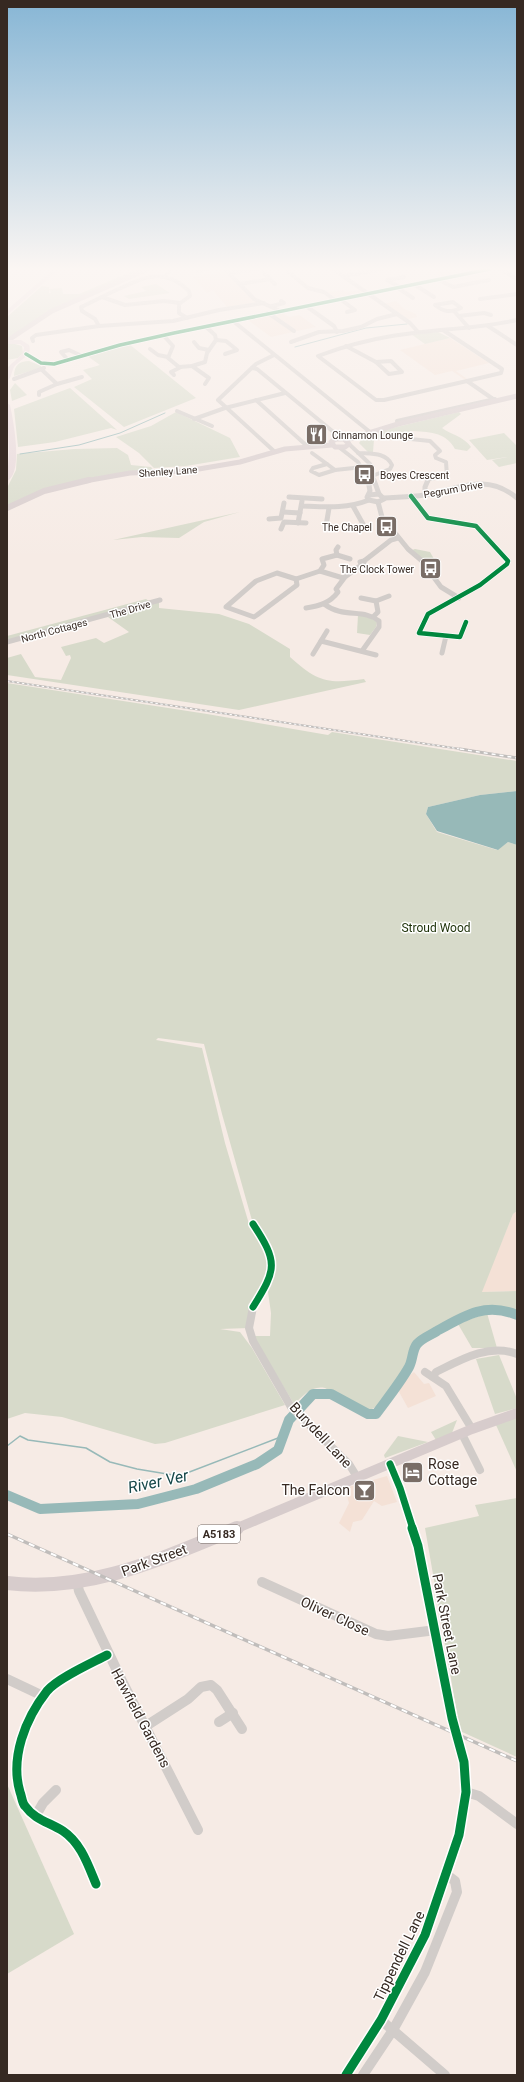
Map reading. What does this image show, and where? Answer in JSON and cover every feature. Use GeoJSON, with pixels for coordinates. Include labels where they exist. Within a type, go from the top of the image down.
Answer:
{"type":"FeatureCollection","features":[{"type":"Feature","properties":{"kind":"highway"},"geometry":{"type":"LineString","coordinates":[[10,379],[12,366]]}},
{"type":"Feature","properties":{"kind":"highway"},"geometry":{"type":"LineString","coordinates":[[7,405],[14,451],[11,468],[7,479]]}},
{"type":"Feature","properties":{"kind":"main road"},"geometry":{"type":"LineString","coordinates":[[334,440],[340,448],[345,447],[346,441],[370,432],[517,395]]}},
{"type":"Feature","properties":{"kind":"main road","name":"Shenley Lane"},"geometry":{"type":"LineString","coordinates":[[7,508],[44,491],[89,480],[130,473],[187,471],[240,462],[275,452],[334,440],[346,441]]}},
{"type":"Feature","properties":{"kind":"main road","name":"Park Street"},"geometry":{"type":"LineString","coordinates":[[77,1582],[135,1569],[467,1432],[517,1413]]}},
{"type":"Feature","properties":{"kind":"main road","name":"A5183"},"geometry":{"type":"LineString","coordinates":[[7,1583],[31,1586],[77,1582]]}},
{"type":"Feature","properties":{"kind":"street"},"geometry":{"type":"LineString","coordinates":[[10,379],[41,369],[45,366]]}},
{"type":"Feature","properties":{"kind":"street"},"geometry":{"type":"LineString","coordinates":[[174,374],[171,372],[181,367],[190,366]]}},
{"type":"Feature","properties":{"kind":"street"},"geometry":{"type":"LineString","coordinates":[[192,366],[209,378],[205,384]]}},
{"type":"Feature","properties":{"kind":"street"},"geometry":{"type":"LineString","coordinates":[[255,366],[218,398],[219,402],[225,408],[275,452]]}},
{"type":"Feature","properties":{"kind":"street"},"geometry":{"type":"LineString","coordinates":[[288,366],[370,432]]}},
{"type":"Feature","properties":{"kind":"street"},"geometry":{"type":"LineString","coordinates":[[333,366],[377,400],[501,373],[503,370],[497,366]]}},
{"type":"Feature","properties":{"kind":"street"},"geometry":{"type":"LineString","coordinates":[[381,366],[389,374],[402,372],[396,366]]}},
{"type":"Feature","properties":{"kind":"street"},"geometry":{"type":"LineString","coordinates":[[252,368],[285,393],[334,440]]}},
{"type":"Feature","properties":{"kind":"street"},"geometry":{"type":"LineString","coordinates":[[41,369],[57,384]]}},
{"type":"Feature","properties":{"kind":"street"},"geometry":{"type":"LineString","coordinates":[[39,395],[38,393],[40,391],[57,384],[82,377]]}},
{"type":"Feature","properties":{"kind":"street"},"geometry":{"type":"LineString","coordinates":[[467,381],[495,400]]}},
{"type":"Feature","properties":{"kind":"street"},"geometry":{"type":"LineString","coordinates":[[194,418],[225,408],[285,393]]}},
{"type":"Feature","properties":{"kind":"street"},"geometry":{"type":"LineString","coordinates":[[256,400],[307,446]]}},
{"type":"Feature","properties":{"kind":"street"},"geometry":{"type":"LineString","coordinates":[[177,411],[212,426]]}},
{"type":"Feature","properties":{"kind":"street"},"geometry":{"type":"LineString","coordinates":[[401,438],[430,441],[440,451],[435,455],[436,458],[446,462],[447,476],[429,480],[425,487],[425,495]]}},
{"type":"Feature","properties":{"kind":"street"},"geometry":{"type":"LineString","coordinates":[[346,441],[369,462],[372,476],[379,494],[384,498],[382,501],[378,502]]}},
{"type":"Feature","properties":{"kind":"street"},"geometry":{"type":"LineString","coordinates":[[340,448],[350,453],[362,467],[370,490],[369,498]]}},
{"type":"Feature","properties":{"kind":"street"},"geometry":{"type":"LineString","coordinates":[[312,453],[335,470]]}},
{"type":"Feature","properties":{"kind":"street"},"geometry":{"type":"LineString","coordinates":[[358,453],[385,455],[390,460],[392,465],[390,469],[372,476]]}},
{"type":"Feature","properties":{"kind":"street"},"geometry":{"type":"LineString","coordinates":[[327,464],[313,468],[311,471],[319,474],[335,470],[362,467]]}},
{"type":"Feature","properties":{"kind":"street","name":"Pegrum Drive"},"geometry":{"type":"LineString","coordinates":[[384,498],[425,495],[475,484],[490,483],[505,487],[517,498]]}},
{"type":"Feature","properties":{"kind":"street"},"geometry":{"type":"LineString","coordinates":[[302,506],[329,508],[353,506],[379,494]]}},
{"type":"Feature","properties":{"kind":"street"},"geometry":{"type":"LineString","coordinates":[[411,496],[428,518],[476,526],[508,561],[507,564],[492,577],[459,598],[432,611],[423,622],[419,633],[460,637],[466,622]]}},
{"type":"Feature","properties":{"kind":"street"},"geometry":{"type":"LineString","coordinates":[[289,497],[322,499]]}},
{"type":"Feature","properties":{"kind":"street"},"geometry":{"type":"LineString","coordinates":[[298,523],[303,498]]}},
{"type":"Feature","properties":{"kind":"street"},"geometry":{"type":"LineString","coordinates":[[369,498],[378,502],[383,515],[383,520],[413,554],[416,560],[422,563],[441,588],[459,598]]}},
{"type":"Feature","properties":{"kind":"street"},"geometry":{"type":"LineString","coordinates":[[269,519],[280,519],[283,512],[284,503]]}},
{"type":"Feature","properties":{"kind":"street"},"geometry":{"type":"LineString","coordinates":[[353,506],[363,524],[359,527]]}},
{"type":"Feature","properties":{"kind":"street"},"geometry":{"type":"LineString","coordinates":[[326,526],[329,508]]}},
{"type":"Feature","properties":{"kind":"street"},"geometry":{"type":"LineString","coordinates":[[283,512],[300,513]]}},
{"type":"Feature","properties":{"kind":"street"},"geometry":{"type":"LineString","coordinates":[[281,529],[284,522],[306,523]]}},
{"type":"Feature","properties":{"kind":"street"},"geometry":{"type":"LineString","coordinates":[[306,608],[324,604],[338,592],[336,589],[343,578],[364,563],[364,561],[391,540],[398,538]]}},
{"type":"Feature","properties":{"kind":"street"},"geometry":{"type":"LineString","coordinates":[[337,555],[336,550],[338,547]]}},
{"type":"Feature","properties":{"kind":"street"},"geometry":{"type":"LineString","coordinates":[[320,571],[324,565],[322,560],[337,555],[350,559]]}},
{"type":"Feature","properties":{"kind":"street"},"geometry":{"type":"LineString","coordinates":[[296,579],[297,585],[295,588],[254,616],[226,607],[248,586],[266,575],[285,574],[296,579],[320,571],[343,578]]}},
{"type":"Feature","properties":{"kind":"street"},"geometry":{"type":"LineString","coordinates":[[361,598],[376,601],[389,596]]}},
{"type":"Feature","properties":{"kind":"street","name":"The Drive"},"geometry":{"type":"LineString","coordinates":[[101,618],[160,600]]}},
{"type":"Feature","properties":{"kind":"street"},"geometry":{"type":"LineString","coordinates":[[374,616],[378,612],[376,601]]}},
{"type":"Feature","properties":{"kind":"street"},"geometry":{"type":"LineString","coordinates":[[324,604],[340,613],[366,614],[374,616],[379,621],[379,627],[362,651]]}},
{"type":"Feature","properties":{"kind":"street","name":"North Cottages"},"geometry":{"type":"LineString","coordinates":[[7,642],[101,618]]}},
{"type":"Feature","properties":{"kind":"street"},"geometry":{"type":"LineString","coordinates":[[314,654],[327,631]]}},
{"type":"Feature","properties":{"kind":"street"},"geometry":{"type":"LineString","coordinates":[[442,653],[446,636]]}},
{"type":"Feature","properties":{"kind":"street"},"geometry":{"type":"LineString","coordinates":[[321,641],[376,655]]}},
{"type":"Feature","properties":{"kind":"street","name":"Burydell Lane"},"geometry":{"type":"LineString","coordinates":[[253,1307],[249,1328],[253,1341],[291,1407],[349,1464],[358,1477]]}},
{"type":"Feature","properties":{"kind":"street"},"geometry":{"type":"LineString","coordinates":[[433,1377],[436,1372],[480,1353],[499,1351],[517,1354]]}},
{"type":"Feature","properties":{"kind":"street"},"geometry":{"type":"LineString","coordinates":[[425,1372],[446,1386],[467,1432],[480,1470]]}},
{"type":"Feature","properties":{"kind":"street","name":"Park Street Lane"},"geometry":{"type":"LineString","coordinates":[[390,1464],[412,1522],[436,1630],[452,1718],[464,1762],[466,1792]]}},
{"type":"Feature","properties":{"kind":"street","name":"Hawfield Gardens"},"geometry":{"type":"LineString","coordinates":[[77,1582],[79,1591],[108,1655],[146,1726],[198,1830]]}},
{"type":"Feature","properties":{"kind":"street","name":"Oliver Close"},"geometry":{"type":"LineString","coordinates":[[262,1582],[376,1634],[388,1636],[436,1630]]}},
{"type":"Feature","properties":{"kind":"street"},"geometry":{"type":"LineString","coordinates":[[96,1884],[84,1856],[74,1840],[63,1831],[35,1817],[24,1805],[16,1778],[16,1760],[27,1725],[43,1696],[48,1690],[63,1679],[108,1655]]}},
{"type":"Feature","properties":{"kind":"street"},"geometry":{"type":"LineString","coordinates":[[7,1679],[43,1696]]}},
{"type":"Feature","properties":{"kind":"street"},"geometry":{"type":"LineString","coordinates":[[146,1726],[188,1699],[201,1687],[211,1685],[217,1690],[242,1729]]}},
{"type":"Feature","properties":{"kind":"street"},"geometry":{"type":"LineString","coordinates":[[219,1722],[232,1713]]}},
{"type":"Feature","properties":{"kind":"street"},"geometry":{"type":"LineString","coordinates":[[35,1817],[44,1803],[56,1790]]}},
{"type":"Feature","properties":{"kind":"street"},"geometry":{"type":"LineString","coordinates":[[466,1792],[484,1799],[517,1824]]}},
{"type":"Feature","properties":{"kind":"street","name":"Tippendell Lane"},"geometry":{"type":"LineString","coordinates":[[346,2075],[381,2020],[425,1935],[447,1875],[459,1835],[466,1792]]}},
{"type":"Feature","properties":{"kind":"street","name":"Tippendell Lane"},"geometry":{"type":"LineString","coordinates":[[363,2075],[393,2030],[425,1972],[457,1892],[455,1881],[447,1875]]}},
{"type":"Feature","properties":{"kind":"street"},"geometry":{"type":"LineString","coordinates":[[381,2020],[445,2075]]}},
{"type":"Feature","properties":{"kind":"shaded area"},"geometry":{"type":"Polygon","coordinates":[[[423,366],[476,366],[456,371],[467,379],[464,379],[452,371],[435,375],[423,366]]]}},
{"type":"Feature","properties":{"kind":"shaded area"},"geometry":{"type":"Polygon","coordinates":[[[517,1211],[517,1291],[481,1292],[513,1214],[517,1211]]]}},
{"type":"Feature","properties":{"kind":"shaded area"},"geometry":{"type":"Polygon","coordinates":[[[414,1372],[424,1384],[429,1383],[436,1396],[408,1408],[398,1390],[414,1372]]]}},
{"type":"Feature","properties":{"kind":"shaded area"},"geometry":{"type":"Polygon","coordinates":[[[387,1476],[397,1502],[382,1506],[374,1501],[362,1520],[353,1522],[350,1532],[339,1523],[349,1503],[345,1488],[387,1476]]]}},
{"type":"Feature","properties":{"kind":"green space"},"geometry":{"type":"Polygon","coordinates":[[[41,366],[41,368],[14,376],[16,367],[41,366]]]}},
{"type":"Feature","properties":{"kind":"green space"},"geometry":{"type":"Polygon","coordinates":[[[96,366],[156,366],[196,398],[124,427],[74,387],[92,379],[83,370],[96,366]]]}},
{"type":"Feature","properties":{"kind":"green space"},"geometry":{"type":"Polygon","coordinates":[[[15,383],[27,395],[12,401],[10,390],[15,383]]]}},
{"type":"Feature","properties":{"kind":"green space"},"geometry":{"type":"Polygon","coordinates":[[[70,388],[117,430],[111,428],[55,442],[18,447],[14,409],[70,388]]]}},
{"type":"Feature","properties":{"kind":"green space"},"geometry":{"type":"Polygon","coordinates":[[[176,412],[230,438],[240,457],[186,466],[154,468],[139,453],[116,437],[151,426],[176,412]]]}},
{"type":"Feature","properties":{"kind":"green space"},"geometry":{"type":"Polygon","coordinates":[[[459,412],[461,414],[442,428],[468,443],[471,447],[467,451],[455,449],[446,439],[436,434],[410,431],[409,436],[390,440],[374,440],[373,452],[368,452],[359,443],[362,439],[379,434],[380,431],[459,412]]]}},
{"type":"Feature","properties":{"kind":"green space"},"geometry":{"type":"Polygon","coordinates":[[[504,433],[517,446],[517,463],[499,467],[492,460],[507,457],[487,460],[469,440],[504,433]]]}},
{"type":"Feature","properties":{"kind":"green space"},"geometry":{"type":"Polygon","coordinates":[[[117,448],[128,455],[131,465],[151,467],[154,471],[127,472],[76,481],[7,505],[7,488],[16,470],[17,454],[74,449],[117,448]]]}},
{"type":"Feature","properties":{"kind":"green space"},"geometry":{"type":"Polygon","coordinates":[[[240,512],[204,522],[179,538],[142,537],[113,540],[240,512]]]}},
{"type":"Feature","properties":{"kind":"green space"},"geometry":{"type":"Polygon","coordinates":[[[415,549],[430,552],[434,559],[433,563],[430,565],[426,564],[412,550],[415,549]]]}},
{"type":"Feature","properties":{"kind":"green space"},"geometry":{"type":"Polygon","coordinates":[[[146,599],[150,602],[7,641],[7,636],[146,599]]]}},
{"type":"Feature","properties":{"kind":"green space"},"geometry":{"type":"Polygon","coordinates":[[[159,602],[159,608],[219,614],[249,624],[290,649],[290,657],[308,672],[316,676],[332,681],[364,679],[366,682],[239,710],[7,675],[7,658],[21,654],[35,677],[61,680],[71,658],[70,655],[66,656],[61,647],[96,638],[104,643],[127,633],[129,632],[108,617],[159,602]]]}},
{"type":"Feature","properties":{"kind":"green space"},"geometry":{"type":"Polygon","coordinates":[[[358,615],[367,616],[377,622],[376,627],[370,635],[357,633],[358,615]]]}},
{"type":"Feature","properties":{"kind":"green space","name":"Stroud Wood"},"geometry":{"type":"Polygon","coordinates":[[[7,683],[207,714],[328,735],[332,732],[517,761],[517,791],[480,795],[428,807],[426,814],[437,832],[497,850],[508,842],[517,845],[517,1211],[513,1214],[482,1292],[517,1291],[517,1314],[505,1308],[492,1306],[479,1307],[452,1318],[416,1340],[409,1361],[400,1378],[378,1406],[372,1409],[365,1409],[325,1388],[320,1387],[308,1392],[294,1404],[253,1336],[270,1336],[271,1313],[267,1285],[253,1307],[249,1328],[220,1329],[240,1332],[252,1348],[285,1405],[165,1443],[155,1444],[62,1417],[25,1413],[7,1419],[7,683]],[[158,1038],[156,1040],[202,1048],[225,1143],[249,1224],[253,1224],[222,1114],[204,1044],[158,1038]]]}},
{"type":"Feature","properties":{"kind":"green space"},"geometry":{"type":"Polygon","coordinates":[[[487,1313],[497,1348],[472,1348],[458,1324],[487,1313]]]}},
{"type":"Feature","properties":{"kind":"green space"},"geometry":{"type":"Polygon","coordinates":[[[499,1355],[517,1399],[517,1408],[495,1414],[476,1359],[499,1355]]]}},
{"type":"Feature","properties":{"kind":"green space"},"geometry":{"type":"Polygon","coordinates":[[[517,1417],[517,1472],[496,1425],[517,1417]]]}},
{"type":"Feature","properties":{"kind":"green space"},"geometry":{"type":"Polygon","coordinates":[[[457,1420],[452,1433],[436,1440],[431,1432],[457,1420]]]}},
{"type":"Feature","properties":{"kind":"green space"},"geometry":{"type":"Polygon","coordinates":[[[398,1436],[428,1442],[385,1458],[384,1455],[398,1436]]]}},
{"type":"Feature","properties":{"kind":"green space"},"geometry":{"type":"Polygon","coordinates":[[[517,1498],[517,1757],[460,1731],[425,1528],[479,1516],[475,1505],[517,1498]]]}},
{"type":"Feature","properties":{"kind":"green space"},"geometry":{"type":"Polygon","coordinates":[[[7,1784],[74,1934],[7,1974],[7,1784]]]}},
{"type":"Feature","properties":{"kind":"water"},"geometry":{"type":"Polygon","coordinates":[[[517,791],[517,845],[508,842],[498,850],[437,831],[426,814],[428,807],[480,795],[517,791]]]}},
{"type":"Feature","properties":{"kind":"waterway"},"geometry":{"type":"LineString","coordinates":[[20,454],[79,445],[120,433],[165,413]]}},
{"type":"Feature","properties":{"kind":"waterway","name":"River Ver"},"geometry":{"type":"LineString","coordinates":[[7,1495],[40,1509],[138,1504],[196,1489],[257,1464],[278,1450],[289,1420],[313,1394],[331,1394],[368,1414],[376,1414],[405,1373],[410,1364],[415,1346],[421,1340],[466,1315],[476,1312],[495,1310],[506,1311],[517,1315]]}},
{"type":"Feature","properties":{"kind":"waterway","name":"River Ver"},"geometry":{"type":"LineString","coordinates":[[7,1446],[20,1436],[28,1440],[86,1448],[110,1462],[137,1469],[179,1476],[278,1438],[289,1420]]}},
{"type":"Feature","properties":{"kind":"railway"},"geometry":{"type":"LineString","coordinates":[[7,681],[467,750]]}},
{"type":"Feature","properties":{"kind":"railway"},"geometry":{"type":"LineString","coordinates":[[460,749],[517,758]]}},
{"type":"Feature","properties":{"kind":"railway"},"geometry":{"type":"LineString","coordinates":[[7,1534],[517,1761]]}},
{"type":"Feature","properties":{"kind":"cycle path"},"geometry":{"type":"LineString","coordinates":[[411,496],[428,518],[476,526],[508,561],[507,564],[480,585],[428,614],[419,633],[460,637],[466,622]]}},
{"type":"Feature","properties":{"kind":"cycle path"},"geometry":{"type":"LineString","coordinates":[[253,1224],[268,1248],[272,1266],[271,1274],[267,1283],[253,1307]]}},
{"type":"Feature","properties":{"kind":"cycle path"},"geometry":{"type":"LineString","coordinates":[[346,2075],[381,2020],[425,1935],[459,1835],[466,1792],[464,1762],[452,1718],[418,1546],[400,1488],[390,1464]]}},
{"type":"Feature","properties":{"kind":"cycle path"},"geometry":{"type":"LineString","coordinates":[[96,1884],[84,1856],[74,1840],[63,1831],[35,1817],[24,1805],[16,1778],[16,1760],[27,1725],[48,1690],[68,1676],[107,1655]]}},
{"type":"Feature","properties":{"kind":"place","name":"Cinnamon Lounge"},"geometry":{"type":"Point","coordinates":[317,435]}},
{"type":"Feature","properties":{"kind":"place","name":"Boyes Crescent"},"geometry":{"type":"Point","coordinates":[364,475]}},
{"type":"Feature","properties":{"kind":"place","name":"The Chapel"},"geometry":{"type":"Point","coordinates":[387,527]}},
{"type":"Feature","properties":{"kind":"place","name":"The Clock Tower"},"geometry":{"type":"Point","coordinates":[430,569]}},
{"type":"Feature","properties":{"kind":"place","name":"Rose Cottage"},"geometry":{"type":"Point","coordinates":[413,1472]}},
{"type":"Feature","properties":{"kind":"place","name":"The Falcon"},"geometry":{"type":"Point","coordinates":[365,1490]}}]}
